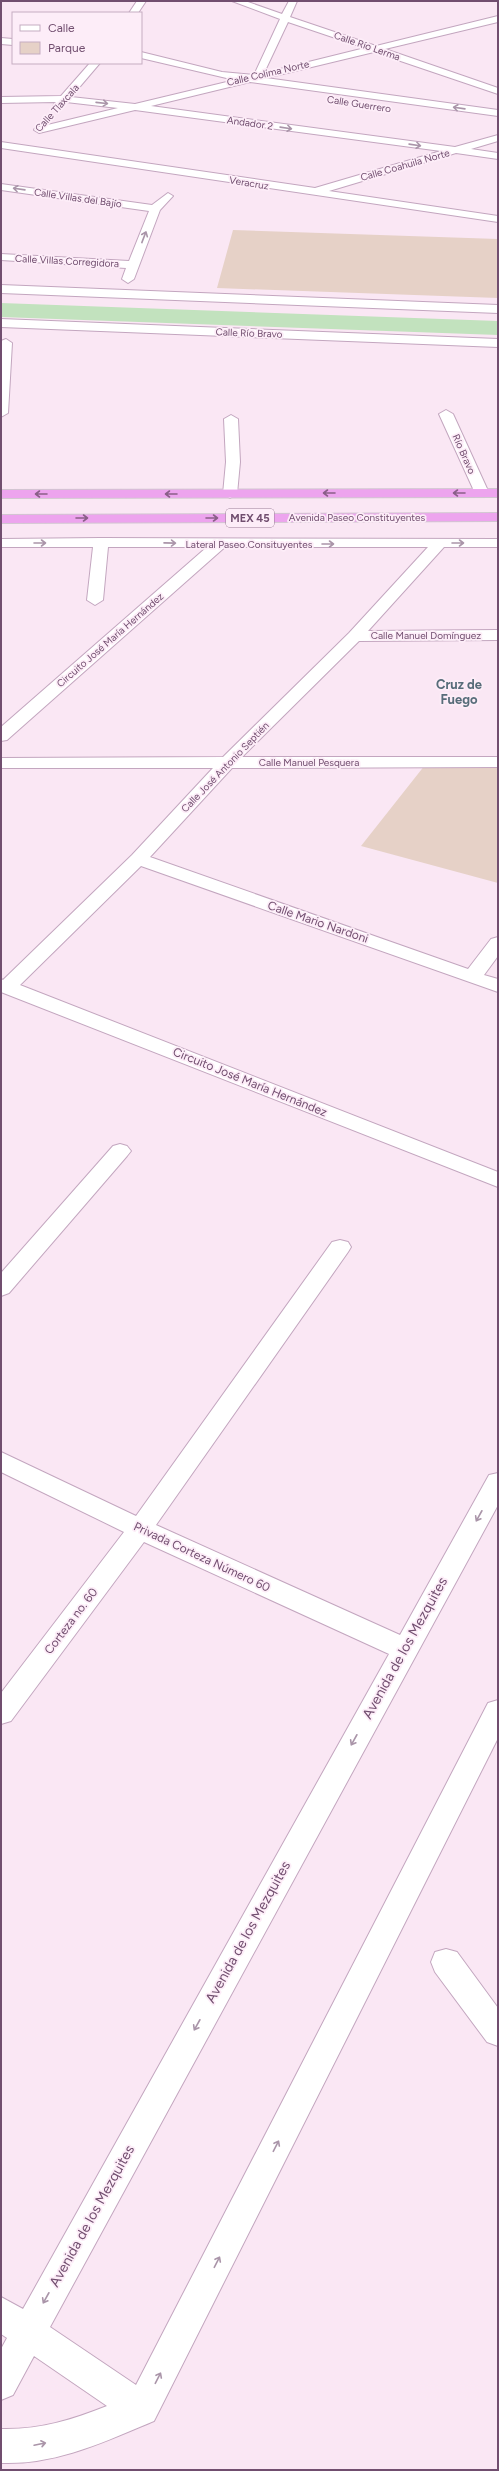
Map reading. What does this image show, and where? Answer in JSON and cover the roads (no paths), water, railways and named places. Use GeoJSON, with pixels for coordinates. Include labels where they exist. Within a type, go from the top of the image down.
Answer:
{"type":"FeatureCollection","features":[{"type":"Feature","properties":{"kind":"highway","name":"Avenida Paseo Constituyentes"},"geometry":{"type":"LineString","coordinates":[[1,494],[498,493]]}},
{"type":"Feature","properties":{"kind":"highway","name":"Avenida Paseo Constituyentes"},"geometry":{"type":"LineString","coordinates":[[1,519],[498,517]]}},
{"type":"Feature","properties":{"kind":"street"},"geometry":{"type":"LineString","coordinates":[[134,12],[142,1]]}},
{"type":"Feature","properties":{"kind":"street","name":"Calle Río Lerma"},"geometry":{"type":"LineString","coordinates":[[236,1],[498,91]]}},
{"type":"Feature","properties":{"kind":"street"},"geometry":{"type":"LineString","coordinates":[[258,76],[283,18],[293,1]]}},
{"type":"Feature","properties":{"kind":"street","name":"Calle Colima Norte"},"geometry":{"type":"LineString","coordinates":[[33,134],[242,79],[498,20]]}},
{"type":"Feature","properties":{"kind":"street"},"geometry":{"type":"LineString","coordinates":[[1,41],[12,42]]}},
{"type":"Feature","properties":{"kind":"street","name":"Calle Guerrero"},"geometry":{"type":"LineString","coordinates":[[142,55],[222,75],[364,105],[498,122]]}},
{"type":"Feature","properties":{"kind":"street","name":"Calle Tlaxcala"},"geometry":{"type":"LineString","coordinates":[[14,147],[33,134],[63,99],[74,89],[94,64]]}},
{"type":"Feature","properties":{"kind":"street","name":"Calle Guerrero"},"geometry":{"type":"LineString","coordinates":[[242,79],[498,113]]}},
{"type":"Feature","properties":{"kind":"street"},"geometry":{"type":"LineString","coordinates":[[74,89],[196,104]]}},
{"type":"Feature","properties":{"kind":"street","name":"Andador 2"},"geometry":{"type":"LineString","coordinates":[[1,100],[63,99],[137,107],[498,156]]}},
{"type":"Feature","properties":{"kind":"street","name":"Andador 2"},"geometry":{"type":"LineString","coordinates":[[211,106],[498,147]]}},
{"type":"Feature","properties":{"kind":"street","name":"Calle Coahuila Norte"},"geometry":{"type":"LineString","coordinates":[[312,192],[498,138]]}},
{"type":"Feature","properties":{"kind":"street","name":"Veracruz"},"geometry":{"type":"LineString","coordinates":[[1,145],[498,219]]}},
{"type":"Feature","properties":{"kind":"street","name":"Calle Villas del Bajío"},"geometry":{"type":"LineString","coordinates":[[1,187],[154,209]]}},
{"type":"Feature","properties":{"kind":"street"},"geometry":{"type":"LineString","coordinates":[[128,280],[154,209],[168,196]]}},
{"type":"Feature","properties":{"kind":"street","name":"Calle Villas Corregidora"},"geometry":{"type":"LineString","coordinates":[[1,257],[133,265]]}},
{"type":"Feature","properties":{"kind":"street"},"geometry":{"type":"LineString","coordinates":[[1,289],[129,292],[186,297],[498,309]]}},
{"type":"Feature","properties":{"kind":"street","name":"Calle Río Bravo"},"geometry":{"type":"LineString","coordinates":[[1,323],[498,343]]}},
{"type":"Feature","properties":{"kind":"street"},"geometry":{"type":"LineString","coordinates":[[1,413],[6,343]]}},
{"type":"Feature","properties":{"kind":"street","name":"Río Bravo"},"geometry":{"type":"LineString","coordinates":[[446,414],[482,493]]}},
{"type":"Feature","properties":{"kind":"street"},"geometry":{"type":"LineString","coordinates":[[230,494],[233,462],[231,419]]}},
{"type":"Feature","properties":{"kind":"street"},"geometry":{"type":"LineString","coordinates":[[95,600],[101,542]]}},
{"type":"Feature","properties":{"kind":"street","name":"Lateral Paseo Consituyentes"},"geometry":{"type":"LineString","coordinates":[[1,543],[498,543]]}},
{"type":"Feature","properties":{"kind":"street","name":"Calle José Antonio Septién"},"geometry":{"type":"LineString","coordinates":[[4,986],[138,859],[227,763],[355,636],[440,543]]}},
{"type":"Feature","properties":{"kind":"street","name":"Circuito José María Hernández"},"geometry":{"type":"LineString","coordinates":[[1,736],[220,544]]}},
{"type":"Feature","properties":{"kind":"street","name":"Calle Manuel Domínguez"},"geometry":{"type":"LineString","coordinates":[[355,636],[498,635]]}},
{"type":"Feature","properties":{"kind":"street","name":"Calle Manuel Pesquera"},"geometry":{"type":"LineString","coordinates":[[1,763],[498,762]]}},
{"type":"Feature","properties":{"kind":"street","name":"Calle Mario Nardoni"},"geometry":{"type":"LineString","coordinates":[[138,859],[498,986]]}},
{"type":"Feature","properties":{"kind":"street"},"geometry":{"type":"LineString","coordinates":[[473,976],[498,943]]}},
{"type":"Feature","properties":{"kind":"street","name":"Circuito José María Hernández"},"geometry":{"type":"LineString","coordinates":[[4,986],[498,1180]]}},
{"type":"Feature","properties":{"kind":"street"},"geometry":{"type":"LineString","coordinates":[[1,1288],[120,1151]]}},
{"type":"Feature","properties":{"kind":"street","name":"Corteza no. 60"},"geometry":{"type":"LineString","coordinates":[[1,1713],[140,1529],[340,1247]]}},
{"type":"Feature","properties":{"kind":"street","name":"Privada Corteza Número 60"},"geometry":{"type":"LineString","coordinates":[[1,1461],[140,1529],[404,1649]]}},
{"type":"Feature","properties":{"kind":"street","name":"Avenida de los Mezquites"},"geometry":{"type":"LineString","coordinates":[[1,2383],[27,2332],[404,1649],[498,1482]]}},
{"type":"Feature","properties":{"kind":"street"},"geometry":{"type":"LineString","coordinates":[[1,2446],[21,2448],[71,2438],[142,2409],[498,1711]]}},
{"type":"Feature","properties":{"kind":"street"},"geometry":{"type":"LineString","coordinates":[[446,1962],[498,2032]]}},
{"type":"Feature","properties":{"kind":"street"},"geometry":{"type":"LineString","coordinates":[[1,2314],[142,2409]]}},
{"type":"Feature","properties":{"kind":"waterway"},"geometry":{"type":"LineString","coordinates":[[1,310],[498,328]]}},
{"type":"Feature","properties":{"kind":"district","name":"Cruz de Fuego"},"geometry":{"type":"Point","coordinates":[459,692]}}]}
